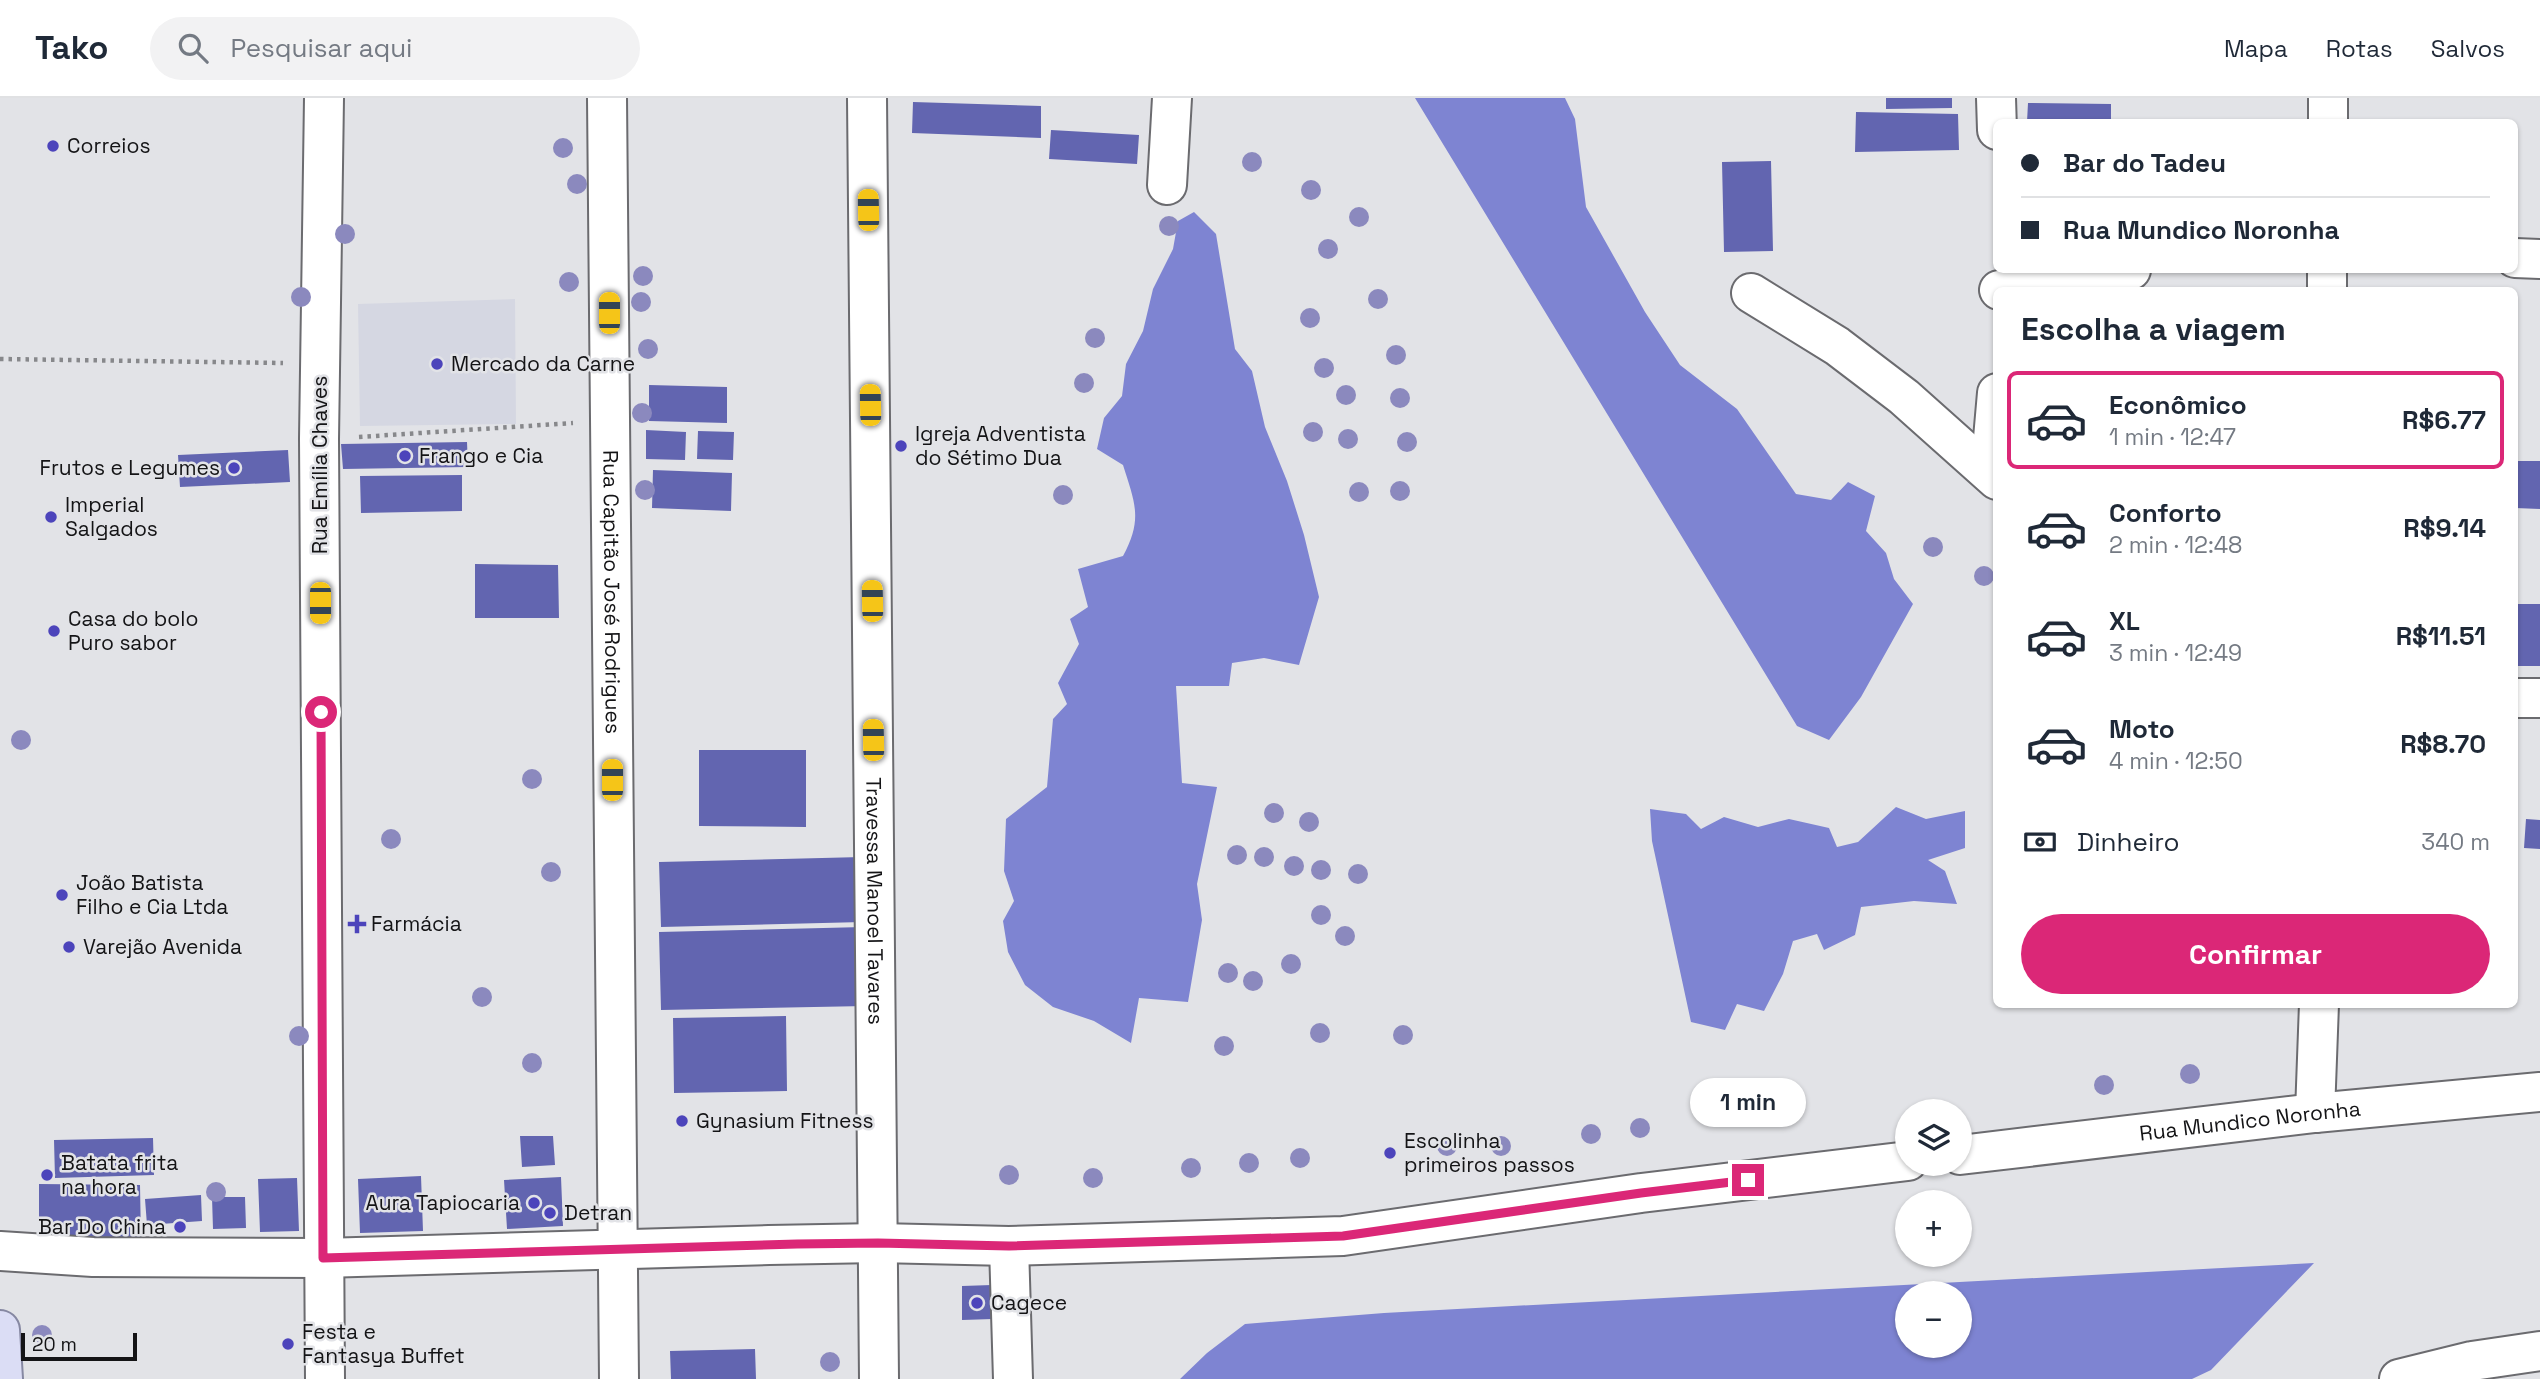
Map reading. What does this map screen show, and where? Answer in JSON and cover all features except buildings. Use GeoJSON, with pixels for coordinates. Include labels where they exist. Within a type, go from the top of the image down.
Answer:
{"type":"FeatureCollection","features":[{"type":"Feature","properties":{"kind":"main road"},"geometry":{"type":"LineString","coordinates":[[0,1330],[3,1379]]}},
{"type":"Feature","properties":{"kind":"street","name":"Rua Emília Chaves"},"geometry":{"type":"LineString","coordinates":[[324,98],[319,439],[325,1379]]}},
{"type":"Feature","properties":{"kind":"street","name":"Rua Capitão José Rodrigues"},"geometry":{"type":"LineString","coordinates":[[607,98],[619,1379]]}},
{"type":"Feature","properties":{"kind":"street","name":"Travessa Manoel Tavares"},"geometry":{"type":"LineString","coordinates":[[867,98],[880,1379]]}},
{"type":"Feature","properties":{"kind":"street"},"geometry":{"type":"LineString","coordinates":[[1167,185],[1172,98]]}},
{"type":"Feature","properties":{"kind":"street"},"geometry":{"type":"LineString","coordinates":[[1996,98],[1997,119]]}},
{"type":"Feature","properties":{"kind":"street"},"geometry":{"type":"LineString","coordinates":[[2328,98],[2328,119]]}},
{"type":"Feature","properties":{"kind":"street"},"geometry":{"type":"LineString","coordinates":[[2518,258],[2540,259]]}},
{"type":"Feature","properties":{"kind":"street"},"geometry":{"type":"LineString","coordinates":[[2018,287],[2111,273]]}},
{"type":"Feature","properties":{"kind":"street"},"geometry":{"type":"LineString","coordinates":[[1751,293],[1837,346],[1904,397],[1993,477]]}},
{"type":"Feature","properties":{"kind":"street"},"geometry":{"type":"LineString","coordinates":[[2518,698],[2540,698]]}},
{"type":"Feature","properties":{"kind":"street"},"geometry":{"type":"LineString","coordinates":[[2315,1113],[2319,1008]]}},
{"type":"Feature","properties":{"kind":"street","name":"Rua Mundico Noronha"},"geometry":{"type":"LineString","coordinates":[[1972,1154],[2315,1113],[2540,1092]]}},
{"type":"Feature","properties":{"kind":"street"},"geometry":{"type":"LineString","coordinates":[[0,1251],[93,1257],[323,1258],[878,1243],[1009,1246],[1356,1235],[1641,1193],[1895,1163]]}},
{"type":"Feature","properties":{"kind":"street"},"geometry":{"type":"LineString","coordinates":[[1009,1246],[1013,1379]]}},
{"type":"Feature","properties":{"kind":"street"},"geometry":{"type":"LineString","coordinates":[[2399,1379],[2472,1361],[2540,1351]]}},
{"type":"Feature","properties":{"kind":"path"},"geometry":{"type":"LineString","coordinates":[[0,359],[319,363]]}},
{"type":"Feature","properties":{"kind":"path"},"geometry":{"type":"LineString","coordinates":[[319,439],[609,421]]}},
{"type":"Feature","properties":{"kind":"shaded area","name":"Mercado da Carne"},"geometry":{"type":"Polygon","coordinates":[[[515,299],[516,424],[360,426],[358,304],[515,299]]]}},
{"type":"Feature","properties":{"kind":"water"},"geometry":{"type":"Polygon","coordinates":[[[1415,98],[1565,98],[1575,119],[1586,207],[1645,312],[1680,365],[1737,409],[1796,494],[1831,500],[1848,482],[1875,496],[1866,531],[1886,553],[1894,579],[1913,604],[1861,697],[1829,740],[1797,726],[1415,98]]]}},
{"type":"Feature","properties":{"kind":"water"},"geometry":{"type":"Polygon","coordinates":[[[1194,212],[1216,234],[1235,349],[1252,371],[1265,427],[1287,481],[1319,597],[1299,665],[1264,658],[1232,663],[1229,686],[1176,686],[1182,783],[1217,787],[1197,884],[1202,920],[1188,1002],[1139,998],[1131,1043],[1094,1021],[1053,1007],[1025,985],[1008,952],[1003,921],[1014,901],[1004,871],[1006,819],[1047,787],[1053,719],[1067,704],[1058,683],[1079,644],[1070,619],[1088,607],[1078,569],[1123,556],[1133,532],[1134,501],[1123,465],[1097,449],[1104,418],[1122,396],[1126,364],[1143,331],[1153,289],[1173,249],[1178,221],[1194,212]]]}},
{"type":"Feature","properties":{"kind":"water"},"geometry":{"type":"Polygon","coordinates":[[[1896,807],[1926,819],[1965,811],[1965,848],[1928,860],[1945,871],[1957,904],[1914,901],[1861,907],[1855,935],[1824,950],[1817,934],[1793,941],[1783,974],[1764,1011],[1737,1004],[1725,1030],[1691,1022],[1652,841],[1650,809],[1686,814],[1701,829],[1724,817],[1758,827],[1789,819],[1829,828],[1837,847],[1858,842],[1896,807]]]}},
{"type":"Feature","properties":{"kind":"water"},"geometry":{"type":"Polygon","coordinates":[[[2314,1263],[2211,1370],[2192,1379],[1180,1379],[1207,1353],[1245,1324],[1384,1313],[1895,1286],[1895,1358],[1972,1358],[1972,1281],[2314,1263]]]}},
{"type":"Feature","properties":{"kind":"place","name":"Correios"},"geometry":{"type":"Point","coordinates":[53,146]}},
{"type":"Feature","properties":{"kind":"place","name":"Mercado da Carne"},"geometry":{"type":"Point","coordinates":[437,364]}},
{"type":"Feature","properties":{"kind":"place","name":"Igreja Adventista do Sétimo Dua"},"geometry":{"type":"Point","coordinates":[901,446]}},
{"type":"Feature","properties":{"kind":"place","name":"Frango e Cia"},"geometry":{"type":"Point","coordinates":[405,456]}},
{"type":"Feature","properties":{"kind":"place","name":"Frutos e Legumes"},"geometry":{"type":"Point","coordinates":[234,468]}},
{"type":"Feature","properties":{"kind":"place","name":"Imperial Salgados"},"geometry":{"type":"Point","coordinates":[51,517]}},
{"type":"Feature","properties":{"kind":"place","name":"Casa do bolo Puro sabor"},"geometry":{"type":"Point","coordinates":[54,631]}},
{"type":"Feature","properties":{"kind":"place","name":"João Batista Filho e Cia Ltda"},"geometry":{"type":"Point","coordinates":[62,895]}},
{"type":"Feature","properties":{"kind":"place","name":"Farmácia"},"geometry":{"type":"Point","coordinates":[357,924]}},
{"type":"Feature","properties":{"kind":"place","name":"Varejão Avenida"},"geometry":{"type":"Point","coordinates":[69,947]}},
{"type":"Feature","properties":{"kind":"place","name":"Gynasium Fitness"},"geometry":{"type":"Point","coordinates":[682,1121]}},
{"type":"Feature","properties":{"kind":"place","name":"Escolinha primeiros passos"},"geometry":{"type":"Point","coordinates":[1390,1153]}},
{"type":"Feature","properties":{"kind":"place","name":"Batata frita na hora"},"geometry":{"type":"Point","coordinates":[47,1175]}},
{"type":"Feature","properties":{"kind":"place","name":"Aura Tapiocaria"},"geometry":{"type":"Point","coordinates":[534,1203]}},
{"type":"Feature","properties":{"kind":"place","name":"Detran"},"geometry":{"type":"Point","coordinates":[550,1213]}},
{"type":"Feature","properties":{"kind":"place","name":"Bar Do China"},"geometry":{"type":"Point","coordinates":[180,1227]}},
{"type":"Feature","properties":{"kind":"place","name":"Cagece"},"geometry":{"type":"Point","coordinates":[977,1303]}},
{"type":"Feature","properties":{"kind":"place","name":"Festa e Fantasya Buffet"},"geometry":{"type":"Point","coordinates":[288,1344]}},
{"type":"Feature","properties":{"kind":"route"},"geometry":{"type":"LineString","coordinates":[[321,712],[323,1258],[797,1244],[1009,1246],[1343,1236],[1748,1180]]}}]}
